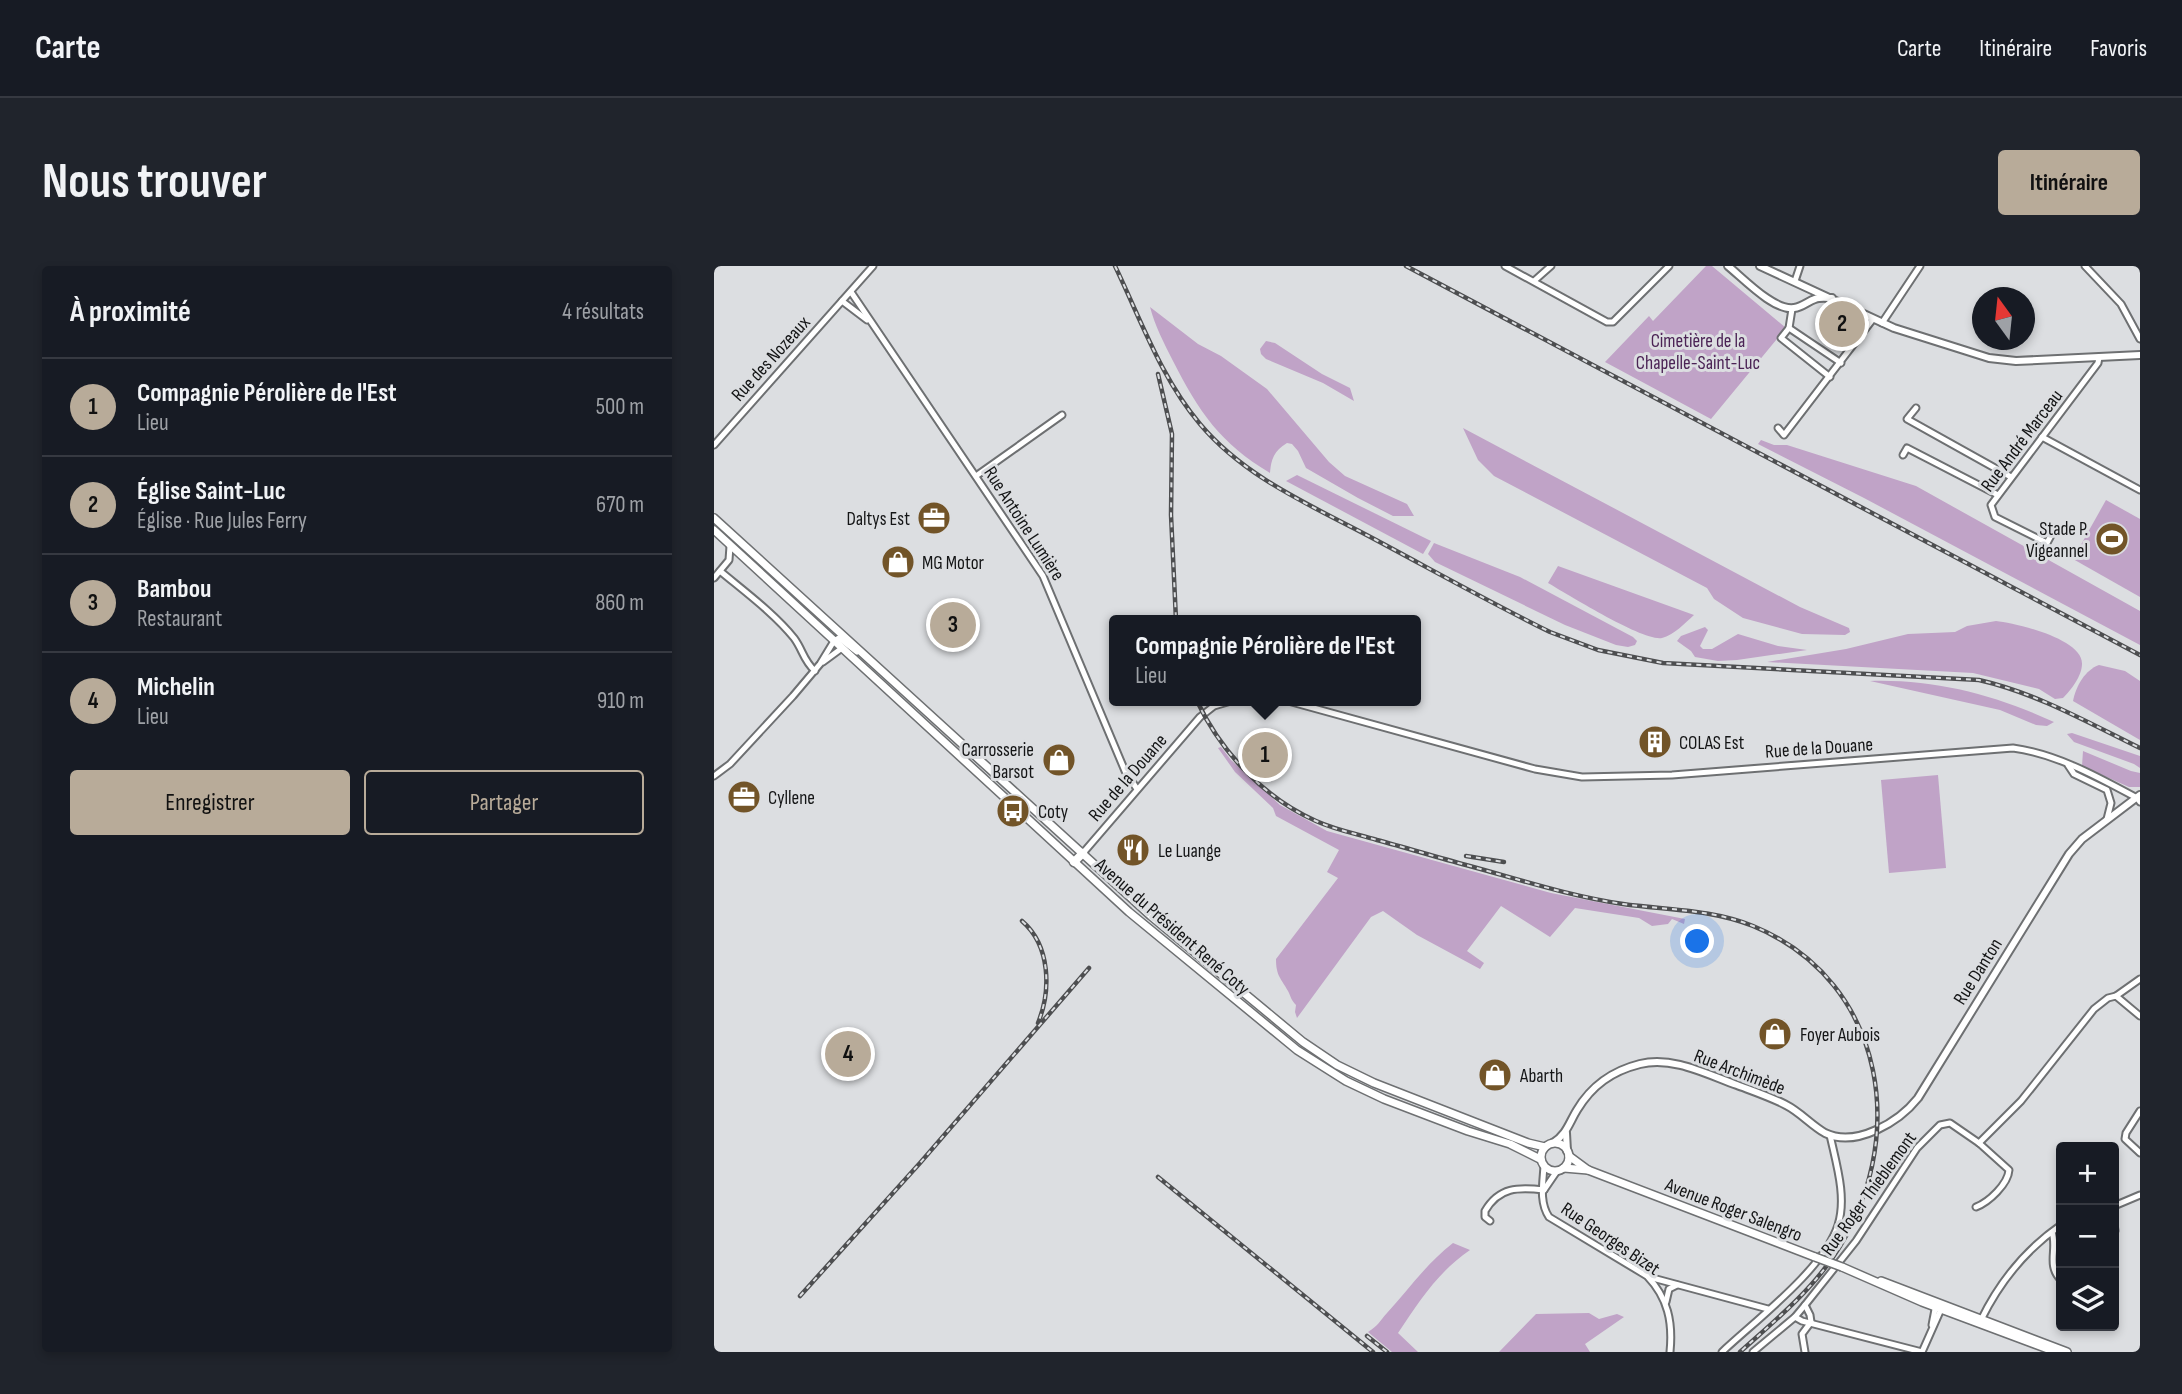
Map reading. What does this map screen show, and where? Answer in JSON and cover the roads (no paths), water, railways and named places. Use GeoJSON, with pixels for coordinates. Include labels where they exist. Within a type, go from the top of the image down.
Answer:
{"type":"FeatureCollection","features":[{"type":"Feature","properties":{"kind":"main road","name":"Avenue du Président René Coty"},"geometry":{"type":"LineString","coordinates":[[714,518],[1152,916],[1303,1042],[1337,1065],[1432,1106],[1545,1147]]}},
{"type":"Feature","properties":{"kind":"main road","name":"Avenue du Président René Coty"},"geometry":{"type":"LineString","coordinates":[[714,530],[1129,912],[1287,1042],[1326,1070],[1395,1103],[1458,1128],[1510,1144],[1542,1163]]}},
{"type":"Feature","properties":{"kind":"main road"},"geometry":{"type":"LineString","coordinates":[[1074,862],[1083,853]]}},
{"type":"Feature","properties":{"kind":"main road"},"geometry":{"type":"LineString","coordinates":[[1553,1143],[1561,1145],[1568,1153],[1561,1169],[1550,1170],[1542,1163],[1545,1147],[1553,1143]]}},
{"type":"Feature","properties":{"kind":"main road","name":"Avenue Roger Salengro"},"geometry":{"type":"LineString","coordinates":[[1568,1153],[1588,1170]]}},
{"type":"Feature","properties":{"kind":"main road","name":"Avenue Roger Salengro"},"geometry":{"type":"LineString","coordinates":[[1561,1169],[1588,1170],[2067,1352]]}},
{"type":"Feature","properties":{"kind":"main road","name":"Avenue Roger Salengro"},"geometry":{"type":"LineString","coordinates":[[1981,1321],[2056,1352]]}},
{"type":"Feature","properties":{"kind":"street","name":"Rue des Nozeaux"},"geometry":{"type":"LineString","coordinates":[[714,445],[873,266]]}},
{"type":"Feature","properties":{"kind":"street"},"geometry":{"type":"LineString","coordinates":[[1505,266],[1607,322],[1613,322],[1669,266]]}},
{"type":"Feature","properties":{"kind":"street"},"geometry":{"type":"LineString","coordinates":[[1534,281],[1551,266]]}},
{"type":"Feature","properties":{"kind":"street"},"geometry":{"type":"LineString","coordinates":[[1728,266],[1772,302],[1792,309],[1808,304],[1815,298],[1834,298]]}},
{"type":"Feature","properties":{"kind":"street"},"geometry":{"type":"LineString","coordinates":[[1760,266],[1834,298],[1882,323],[1989,358],[2016,362],[2140,355]]}},
{"type":"Feature","properties":{"kind":"street"},"geometry":{"type":"LineString","coordinates":[[1795,281],[1800,266]]}},
{"type":"Feature","properties":{"kind":"street"},"geometry":{"type":"LineString","coordinates":[[1882,323],[1920,266]]}},
{"type":"Feature","properties":{"kind":"street"},"geometry":{"type":"LineString","coordinates":[[2085,266],[2121,304],[2140,339]]}},
{"type":"Feature","properties":{"kind":"street"},"geometry":{"type":"LineString","coordinates":[[1812,288],[1815,298]]}},
{"type":"Feature","properties":{"kind":"street","name":"Rue Antoine Lumière"},"geometry":{"type":"LineString","coordinates":[[850,292],[1043,576],[1125,771],[1137,789]]}},
{"type":"Feature","properties":{"kind":"street","name":"Rue Antoine Lumière"},"geometry":{"type":"LineString","coordinates":[[842,301],[858,312],[873,328]]}},
{"type":"Feature","properties":{"kind":"street"},"geometry":{"type":"LineString","coordinates":[[1792,309],[1789,328],[1781,338],[1830,377]]}},
{"type":"Feature","properties":{"kind":"street"},"geometry":{"type":"LineString","coordinates":[[1778,428],[1784,435],[1873,319]]}},
{"type":"Feature","properties":{"kind":"street"},"geometry":{"type":"LineString","coordinates":[[1789,328],[1841,363]]}},
{"type":"Feature","properties":{"kind":"street","name":"Rue André Marceau"},"geometry":{"type":"LineString","coordinates":[[2055,528],[2047,543],[1995,517],[1991,505],[2098,363],[2099,357]]}},
{"type":"Feature","properties":{"kind":"street"},"geometry":{"type":"LineString","coordinates":[[1916,408],[1907,419],[2011,477]]}},
{"type":"Feature","properties":{"kind":"street"},"geometry":{"type":"LineString","coordinates":[[976,476],[1062,415]]}},
{"type":"Feature","properties":{"kind":"street"},"geometry":{"type":"LineString","coordinates":[[2042,437],[2140,490]]}},
{"type":"Feature","properties":{"kind":"street"},"geometry":{"type":"LineString","coordinates":[[1903,455],[1907,448],[1998,495]]}},
{"type":"Feature","properties":{"kind":"street"},"geometry":{"type":"LineString","coordinates":[[714,578],[729,559],[730,546]]}},
{"type":"Feature","properties":{"kind":"street"},"geometry":{"type":"LineString","coordinates":[[720,571],[796,639],[803,658],[815,671]]}},
{"type":"Feature","properties":{"kind":"street","name":"Avenue du Président René Coty"},"geometry":{"type":"LineString","coordinates":[[834,641],[839,638],[866,656]]}},
{"type":"Feature","properties":{"kind":"street"},"geometry":{"type":"LineString","coordinates":[[714,776],[730,764],[815,671],[834,641]]}},
{"type":"Feature","properties":{"kind":"street"},"geometry":{"type":"LineString","coordinates":[[820,664],[842,649]]}},
{"type":"Feature","properties":{"kind":"street","name":"Rue de la Douane"},"geometry":{"type":"LineString","coordinates":[[1083,853],[1137,789],[1214,706]]}},
{"type":"Feature","properties":{"kind":"street","name":"Rue de la Douane"},"geometry":{"type":"LineString","coordinates":[[1307,706],[1535,769],[1582,777],[1672,775],[2013,748],[2035,751],[2066,762],[2139,798]]}},
{"type":"Feature","properties":{"kind":"street","name":"Rue de la Douane"},"geometry":{"type":"LineString","coordinates":[[2066,762],[2074,774],[2107,790],[2111,803],[2106,821]]}},
{"type":"Feature","properties":{"kind":"street","name":"Rue Danton"},"geometry":{"type":"LineString","coordinates":[[1830,1135],[1850,1136],[1868,1132],[1890,1124],[1911,1107],[2069,853],[2082,839],[2139,798]]}},
{"type":"Feature","properties":{"kind":"street"},"geometry":{"type":"LineString","coordinates":[[1979,1143],[2021,1101],[2094,1009],[2140,979]]}},
{"type":"Feature","properties":{"kind":"street"},"geometry":{"type":"LineString","coordinates":[[2116,996],[2140,1016]]}},
{"type":"Feature","properties":{"kind":"street","name":"Rue Archimède"},"geometry":{"type":"LineString","coordinates":[[1553,1143],[1566,1133],[1577,1110],[1610,1074],[1651,1062],[1696,1069],[1787,1105],[1830,1135]]}},
{"type":"Feature","properties":{"kind":"street"},"geometry":{"type":"LineString","coordinates":[[2140,1111],[2126,1132],[2125,1139],[2140,1153]]}},
{"type":"Feature","properties":{"kind":"street","name":"Rue Roger Thieblemont"},"geometry":{"type":"LineString","coordinates":[[1753,1352],[1795,1317],[1856,1241],[1917,1148],[1934,1129],[1944,1123],[1950,1124],[1979,1143],[2009,1170],[2009,1176],[1986,1203],[1976,1207]]}},
{"type":"Feature","properties":{"kind":"street"},"geometry":{"type":"LineString","coordinates":[[1566,1133],[1568,1153]]}},
{"type":"Feature","properties":{"kind":"street"},"geometry":{"type":"LineString","coordinates":[[1722,1352],[1813,1268],[1830,1245],[1839,1224],[1841,1201],[1830,1135]]}},
{"type":"Feature","properties":{"kind":"street","name":"Rue Georges Bizet"},"geometry":{"type":"LineString","coordinates":[[1542,1163],[1543,1204],[1549,1217],[1647,1276],[1659,1290],[1672,1327],[1670,1352]]}},
{"type":"Feature","properties":{"kind":"street","name":"Rue Georges Bizet"},"geometry":{"type":"LineString","coordinates":[[1544,1190],[1561,1169]]}},
{"type":"Feature","properties":{"kind":"street"},"geometry":{"type":"LineString","coordinates":[[1490,1221],[1485,1217],[1485,1211],[1499,1195],[1520,1188],[1544,1190]]}},
{"type":"Feature","properties":{"kind":"street"},"geometry":{"type":"LineString","coordinates":[[2116,1205],[2140,1195]]}},
{"type":"Feature","properties":{"kind":"street"},"geometry":{"type":"LineString","coordinates":[[1981,1321],[2007,1273],[2056,1229]]}},
{"type":"Feature","properties":{"kind":"street"},"geometry":{"type":"LineString","coordinates":[[1587,1239],[1590,1230]]}},
{"type":"Feature","properties":{"kind":"street"},"geometry":{"type":"LineString","coordinates":[[2052,1232],[2055,1240],[2052,1265],[2056,1275]]}},
{"type":"Feature","properties":{"kind":"street"},"geometry":{"type":"LineString","coordinates":[[1647,1276],[1768,1310]]}},
{"type":"Feature","properties":{"kind":"street"},"geometry":{"type":"LineString","coordinates":[[1665,1302],[1669,1289],[1677,1285]]}},
{"type":"Feature","properties":{"kind":"street"},"geometry":{"type":"LineString","coordinates":[[1795,1317],[1922,1352],[1939,1305]]}},
{"type":"Feature","properties":{"kind":"street"},"geometry":{"type":"LineString","coordinates":[[1804,1306],[1811,1322],[1802,1334],[1805,1352]]}},
{"type":"Feature","properties":{"kind":"railway"},"geometry":{"type":"LineString","coordinates":[[1115,266],[1174,388],[1200,424],[1238,461],[1282,490],[1550,632],[1598,650],[1663,663],[1979,680],[2041,700],[2140,748]]}},
{"type":"Feature","properties":{"kind":"railway"},"geometry":{"type":"LineString","coordinates":[[1406,266],[2140,655]]}},
{"type":"Feature","properties":{"kind":"railway"},"geometry":{"type":"LineString","coordinates":[[1158,374],[1172,434],[1171,515],[1176,615]]}},
{"type":"Feature","properties":{"kind":"railway"},"geometry":{"type":"LineString","coordinates":[[1200,706],[1218,738],[1246,772],[1279,800],[1316,821],[1346,832],[1544,887],[1623,904],[1705,913],[1737,920],[1799,952],[1834,985],[1858,1026],[1873,1070],[1877,1117],[1872,1165],[1857,1213],[1833,1257],[1801,1296],[1740,1352]]}},
{"type":"Feature","properties":{"kind":"railway"},"geometry":{"type":"LineString","coordinates":[[1466,856],[1504,862]]}},
{"type":"Feature","properties":{"kind":"railway"},"geometry":{"type":"LineString","coordinates":[[1022,921],[1039,943],[1046,969],[1045,997],[1038,1023]]}},
{"type":"Feature","properties":{"kind":"railway"},"geometry":{"type":"LineString","coordinates":[[800,1296],[920,1163],[1089,968]]}},
{"type":"Feature","properties":{"kind":"railway"},"geometry":{"type":"LineString","coordinates":[[1158,1177],[1373,1352]]}},
{"type":"Feature","properties":{"kind":"railway"},"geometry":{"type":"LineString","coordinates":[[1367,1336],[1387,1352]]}},
{"type":"Feature","properties":{"kind":"place","name":"Église Saint-Luc"},"geometry":{"type":"Point","coordinates":[1842,324]}},
{"type":"Feature","properties":{"kind":"place","name":"Daltys Est"},"geometry":{"type":"Point","coordinates":[934,518]}},
{"type":"Feature","properties":{"kind":"place","name":"Stade P. Vigeannel"},"geometry":{"type":"Point","coordinates":[2112,539]}},
{"type":"Feature","properties":{"kind":"place","name":"MG Motor"},"geometry":{"type":"Point","coordinates":[898,562]}},
{"type":"Feature","properties":{"kind":"place","name":"Bambou"},"geometry":{"type":"Point","coordinates":[953,625]}},
{"type":"Feature","properties":{"kind":"place","name":"COLAS Est"},"geometry":{"type":"Point","coordinates":[1655,742]}},
{"type":"Feature","properties":{"kind":"place","name":"Compagnie Pérolière de l'Est"},"geometry":{"type":"Point","coordinates":[1265,755]}},
{"type":"Feature","properties":{"kind":"place","name":"Carrosserie Barsot"},"geometry":{"type":"Point","coordinates":[1059,760]}},
{"type":"Feature","properties":{"kind":"place","name":"Cyllene"},"geometry":{"type":"Point","coordinates":[744,797]}},
{"type":"Feature","properties":{"kind":"place","name":"Coty"},"geometry":{"type":"Point","coordinates":[1013,811]}},
{"type":"Feature","properties":{"kind":"place","name":"Le Luange"},"geometry":{"type":"Point","coordinates":[1133,850]}},
{"type":"Feature","properties":{"kind":"place","name":"Foyer Aubois"},"geometry":{"type":"Point","coordinates":[1775,1034]}},
{"type":"Feature","properties":{"kind":"place","name":"Michelin"},"geometry":{"type":"Point","coordinates":[848,1054]}},
{"type":"Feature","properties":{"kind":"place","name":"Abarth"},"geometry":{"type":"Point","coordinates":[1495,1075]}},
{"type":"Feature","properties":{"kind":"park label","name":"Cimetière de la Chapelle-Saint-Luc"},"geometry":{"type":"Point","coordinates":[1698,351]}}]}
